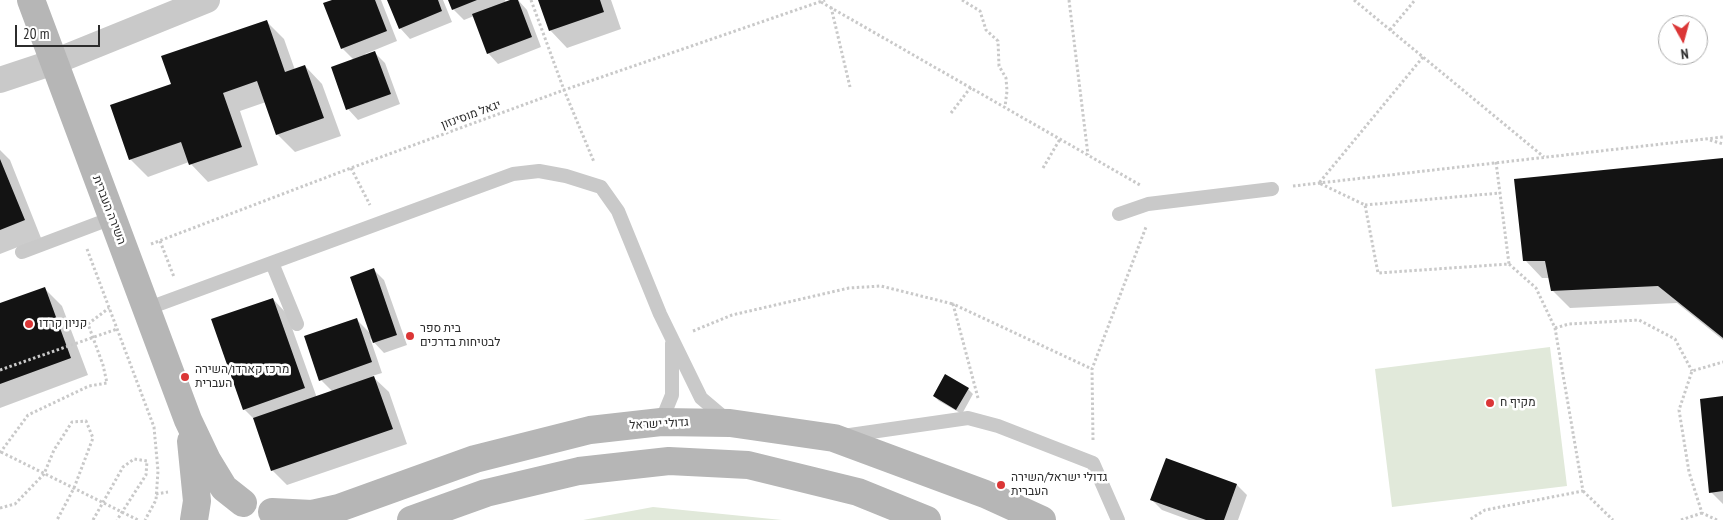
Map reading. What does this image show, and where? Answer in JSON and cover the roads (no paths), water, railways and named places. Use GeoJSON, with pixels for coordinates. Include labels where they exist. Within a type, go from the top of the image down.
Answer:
{"type":"FeatureCollection","features":[{"type":"Feature","properties":{"kind":"street","name":"השירה העברית"},"geometry":{"type":"LineString","coordinates":[[31,0],[188,420],[207,460],[224,488],[243,503]]}},
{"type":"Feature","properties":{"kind":"street"},"geometry":{"type":"LineString","coordinates":[[0,80],[54,62],[207,0]]}},
{"type":"Feature","properties":{"kind":"street","name":"השירה העברית"},"geometry":{"type":"LineString","coordinates":[[188,420],[198,501],[194,520]]}},
{"type":"Feature","properties":{"kind":"street","name":"גדולי ישראל"},"geometry":{"type":"LineString","coordinates":[[243,503],[258,506],[276,516],[312,514],[339,508],[475,459],[590,430],[661,422],[730,423],[834,438],[985,494],[1042,520]]}},
{"type":"Feature","properties":{"kind":"street"},"geometry":{"type":"LineString","coordinates":[[411,520],[486,493],[579,471],[669,461],[748,466],[858,492],[926,520]]}},
{"type":"Feature","properties":{"kind":"street"},"geometry":{"type":"LineString","coordinates":[[198,520],[216,508],[229,503],[243,503]]}},
{"type":"Feature","properties":{"kind":"lane"},"geometry":{"type":"LineString","coordinates":[[146,309],[513,174],[539,171],[566,176],[601,187],[618,211],[672,340],[702,398],[730,423]]}},
{"type":"Feature","properties":{"kind":"lane"},"geometry":{"type":"LineString","coordinates":[[1119,214],[1148,204],[1272,189]]}},
{"type":"Feature","properties":{"kind":"lane"},"geometry":{"type":"LineString","coordinates":[[22,252],[112,218]]}},
{"type":"Feature","properties":{"kind":"lane"},"geometry":{"type":"LineString","coordinates":[[272,263],[297,324]]}},
{"type":"Feature","properties":{"kind":"lane"},"geometry":{"type":"LineString","coordinates":[[661,422],[672,396],[672,340]]}},
{"type":"Feature","properties":{"kind":"lane"},"geometry":{"type":"LineString","coordinates":[[834,438],[968,418],[1014,431],[1093,463],[1118,520]]}},
{"type":"Feature","properties":{"kind":"place","name":"קניון קרדו"},"geometry":{"type":"Point","coordinates":[29,324]}},
{"type":"Feature","properties":{"kind":"place","name":"בית ספר לבטיחות בדרכים"},"geometry":{"type":"Point","coordinates":[410,336]}},
{"type":"Feature","properties":{"kind":"place","name":"מרכז קארדו/השירה העברית"},"geometry":{"type":"Point","coordinates":[185,377]}},
{"type":"Feature","properties":{"kind":"place","name":"מקיף ח"},"geometry":{"type":"Point","coordinates":[1490,403]}},
{"type":"Feature","properties":{"kind":"place","name":"גדולי ישראל/השירה העברית"},"geometry":{"type":"Point","coordinates":[1001,485]}}]}
